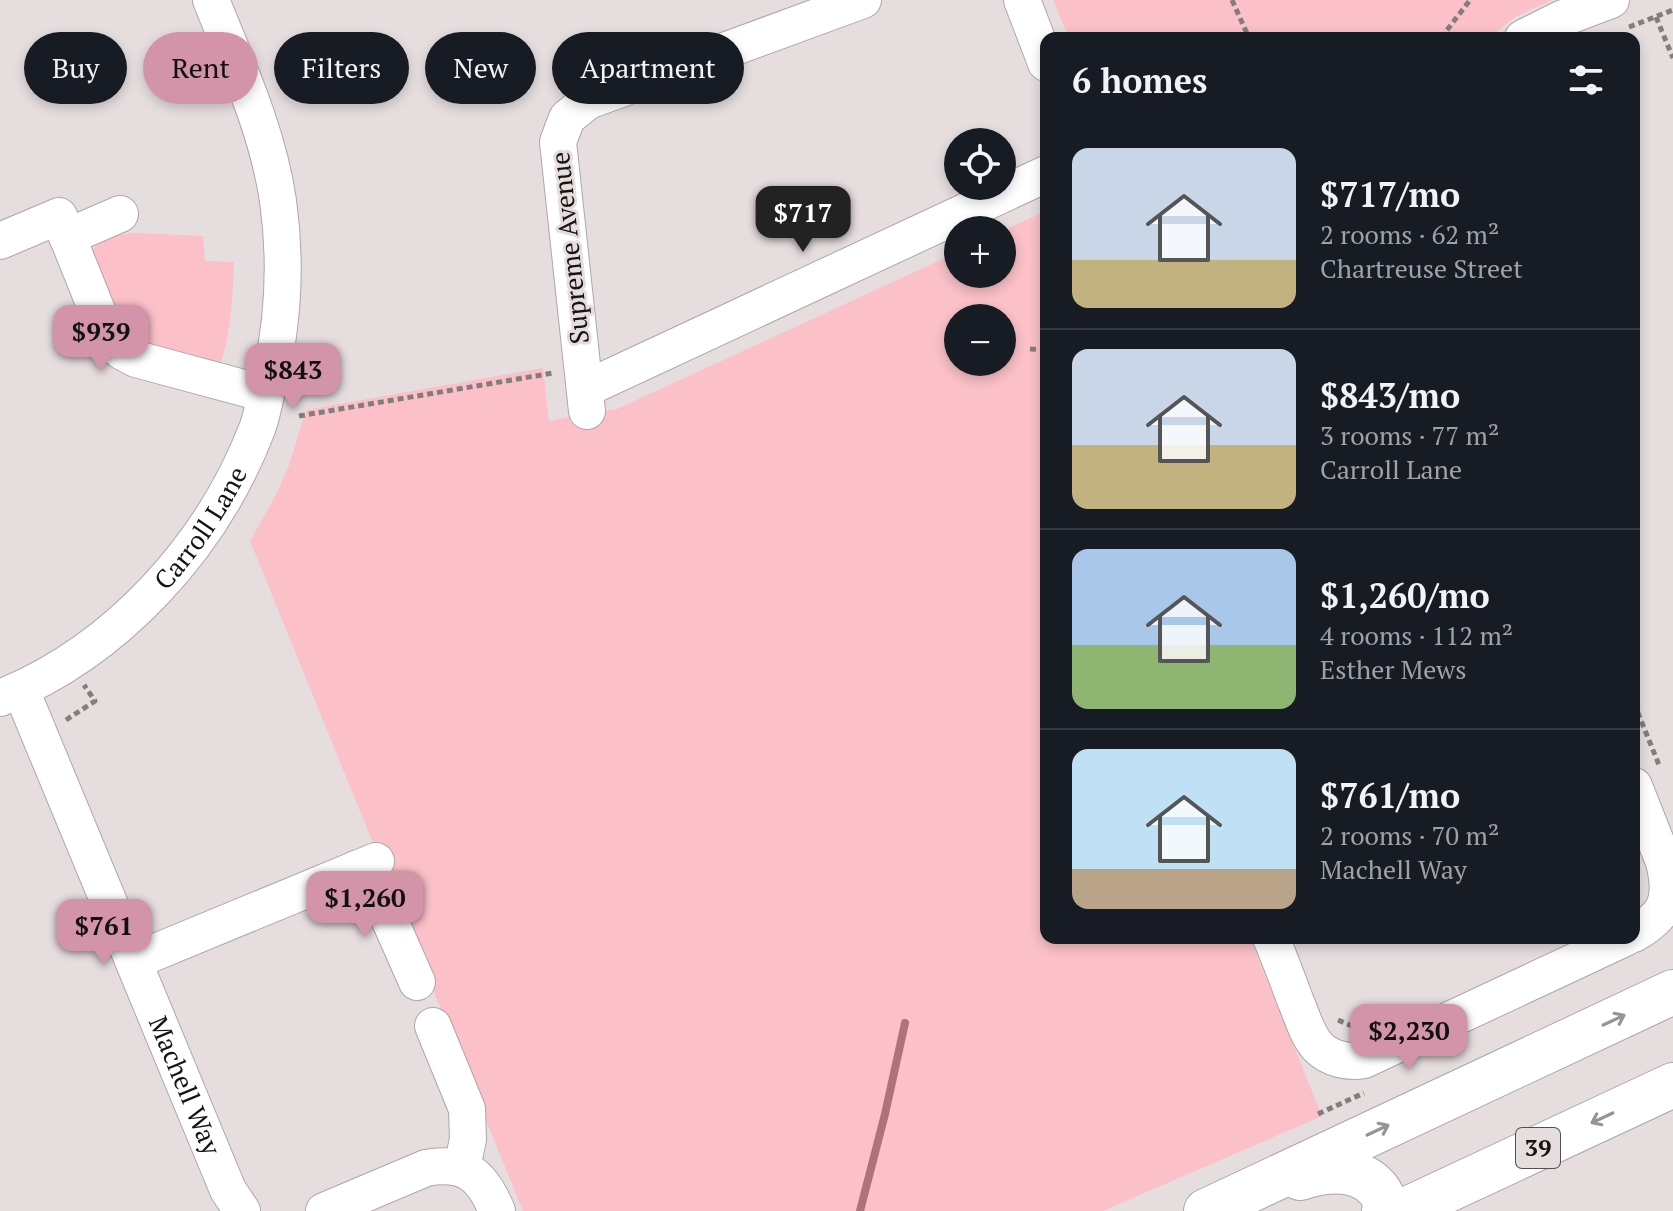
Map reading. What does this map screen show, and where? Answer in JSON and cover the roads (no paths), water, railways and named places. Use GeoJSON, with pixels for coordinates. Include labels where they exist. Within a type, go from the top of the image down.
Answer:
{"type":"FeatureCollection","features":[{"type":"Feature","properties":{"kind":"main road"},"geometry":{"type":"LineString","coordinates":[[1206,1211],[1673,992]]}},
{"type":"Feature","properties":{"kind":"main road","name":"39"},"geometry":{"type":"LineString","coordinates":[[1403,1211],[1673,1085]]}},
{"type":"Feature","properties":{"kind":"main road"},"geometry":{"type":"LineString","coordinates":[[1206,1211],[1319,1172],[1353,1173],[1372,1183],[1383,1196],[1384,1211]]}},
{"type":"Feature","properties":{"kind":"street","name":"Carroll Lane"},"geometry":{"type":"LineString","coordinates":[[11,694],[53,673],[122,623],[145,601],[177,565],[223,500],[257,428],[275,359],[282,312],[282,230],[278,197],[259,123],[211,0]]}},
{"type":"Feature","properties":{"kind":"street","name":"Supreme Avenue"},"geometry":{"type":"LineString","coordinates":[[863,0],[588,101],[567,118],[558,142],[586,400],[1040,177]]}},
{"type":"Feature","properties":{"kind":"street"},"geometry":{"type":"LineString","coordinates":[[1022,0],[1040,47]]}},
{"type":"Feature","properties":{"kind":"street"},"geometry":{"type":"LineString","coordinates":[[1535,32],[1561,19],[1613,16]]}},
{"type":"Feature","properties":{"kind":"street"},"geometry":{"type":"LineString","coordinates":[[67,237],[120,214]]}},
{"type":"Feature","properties":{"kind":"street"},"geometry":{"type":"LineString","coordinates":[[0,241],[59,216],[108,338],[121,351],[136,359],[266,394]]}},
{"type":"Feature","properties":{"kind":"street","name":"Machell Way"},"geometry":{"type":"LineString","coordinates":[[11,694],[134,961],[228,1190],[242,1211]]}},
{"type":"Feature","properties":{"kind":"street"},"geometry":{"type":"LineString","coordinates":[[1640,930],[1662,913],[1669,898],[1670,883],[1648,779]]}},
{"type":"Feature","properties":{"kind":"street"},"geometry":{"type":"LineString","coordinates":[[134,961],[366,865],[417,982]]}},
{"type":"Feature","properties":{"kind":"street"},"geometry":{"type":"LineString","coordinates":[[1273,944],[1317,1046],[1335,1058],[1357,1061],[1612,944]]}},
{"type":"Feature","properties":{"kind":"street"},"geometry":{"type":"LineString","coordinates":[[433,1026],[467,1109],[468,1139],[462,1168]]}},
{"type":"Feature","properties":{"kind":"street"},"geometry":{"type":"LineString","coordinates":[[324,1211],[426,1168],[443,1165],[462,1168],[473,1174],[497,1211]]}},
{"type":"Feature","properties":{"kind":"waterway"},"geometry":{"type":"LineString","coordinates":[[860,1211],[905,1023]]}}]}
